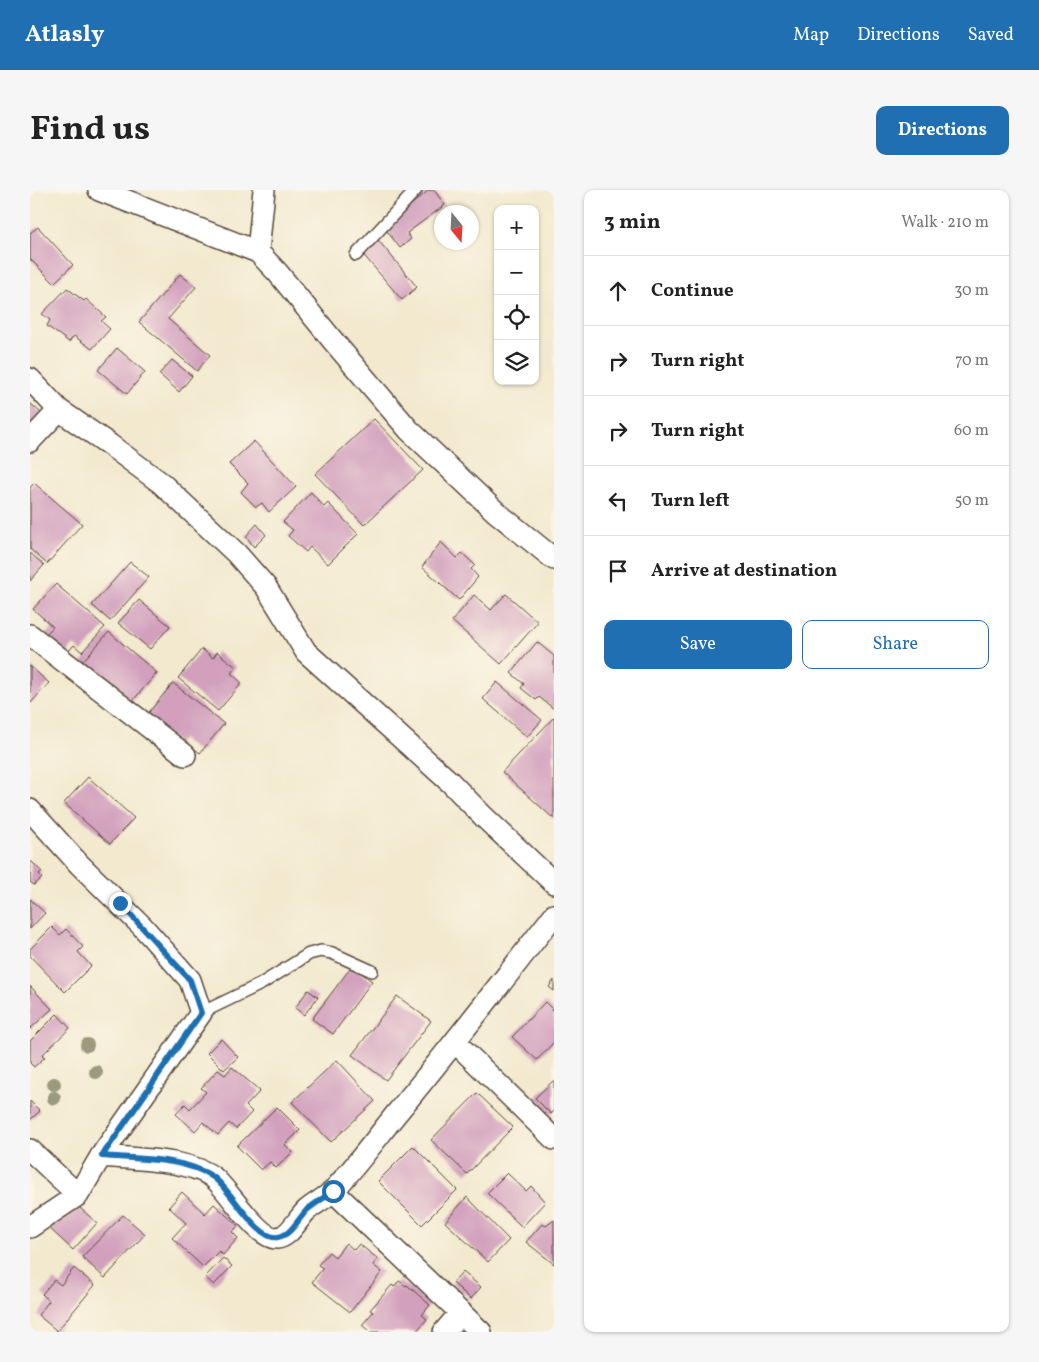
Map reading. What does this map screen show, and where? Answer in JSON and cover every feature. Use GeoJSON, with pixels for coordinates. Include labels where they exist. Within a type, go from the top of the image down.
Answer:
{"type":"FeatureCollection","features":[{"type":"Feature","properties":{"kind":"street"},"geometry":{"type":"LineString","coordinates":[[98,190],[258,252],[278,273],[408,430],[496,512],[554,559]]}},
{"type":"Feature","properties":{"kind":"street"},"geometry":{"type":"LineString","coordinates":[[258,252],[264,190]]}},
{"type":"Feature","properties":{"kind":"street"},"geometry":{"type":"LineString","coordinates":[[30,379],[59,410],[161,483],[236,553],[266,587],[306,652],[450,782],[554,883]]}},
{"type":"Feature","properties":{"kind":"street"},"geometry":{"type":"LineString","coordinates":[[30,441],[59,410]]}},
{"type":"Feature","properties":{"kind":"street"},"geometry":{"type":"LineString","coordinates":[[30,634],[185,755]]}},
{"type":"Feature","properties":{"kind":"street"},"geometry":{"type":"LineString","coordinates":[[30,810],[79,864],[142,926],[190,980],[201,1013],[102,1156],[78,1195],[30,1227]]}},
{"type":"Feature","properties":{"kind":"street"},"geometry":{"type":"LineString","coordinates":[[102,1156],[195,1167],[214,1178],[250,1221],[276,1238],[284,1236],[307,1210],[333,1191],[455,1042],[554,915]]}},
{"type":"Feature","properties":{"kind":"street"},"geometry":{"type":"LineString","coordinates":[[455,1042],[554,1139]]}},
{"type":"Feature","properties":{"kind":"street"},"geometry":{"type":"LineString","coordinates":[[30,1150],[78,1195]]}},
{"type":"Feature","properties":{"kind":"street"},"geometry":{"type":"LineString","coordinates":[[333,1191],[481,1332]]}},
{"type":"Feature","properties":{"kind":"street"},"geometry":{"type":"LineString","coordinates":[[444,1332],[461,1312]]}},
{"type":"Feature","properties":{"kind":"lane"},"geometry":{"type":"LineString","coordinates":[[356,255],[416,190]]}},
{"type":"Feature","properties":{"kind":"lane"},"geometry":{"type":"LineString","coordinates":[[201,1013],[261,984],[309,954],[321,951],[332,953],[372,972]]}},
{"type":"Feature","properties":{"kind":"building"},"geometry":{"type":"Polygon","coordinates":[[[429,190],[434,190],[445,205],[434,205],[434,213],[407,233],[411,239],[400,248],[384,227],[429,190]]]}},
{"type":"Feature","properties":{"kind":"building"},"geometry":{"type":"Polygon","coordinates":[[[38,227],[73,265],[54,283],[30,259],[30,233],[38,227]]]}},
{"type":"Feature","properties":{"kind":"building"},"geometry":{"type":"Polygon","coordinates":[[[378,240],[417,287],[402,300],[361,252],[378,240]]]}},
{"type":"Feature","properties":{"kind":"building"},"geometry":{"type":"Polygon","coordinates":[[[180,274],[196,287],[168,319],[210,355],[197,371],[139,322],[180,274]]]}},
{"type":"Feature","properties":{"kind":"building"},"geometry":{"type":"Polygon","coordinates":[[[67,288],[84,301],[86,299],[106,317],[101,321],[110,329],[92,349],[74,336],[69,342],[47,326],[50,320],[42,314],[67,288]]]}},
{"type":"Feature","properties":{"kind":"building"},"geometry":{"type":"Polygon","coordinates":[[[117,348],[145,372],[127,394],[98,370],[117,348]]]}},
{"type":"Feature","properties":{"kind":"building"},"geometry":{"type":"Polygon","coordinates":[[[172,360],[192,376],[179,392],[159,374],[172,360]]]}},
{"type":"Feature","properties":{"kind":"building"},"geometry":{"type":"Polygon","coordinates":[[[30,403],[42,414],[30,426],[30,403]]]}},
{"type":"Feature","properties":{"kind":"building"},"geometry":{"type":"Polygon","coordinates":[[[374,419],[423,470],[364,525],[315,474],[374,419]]]}},
{"type":"Feature","properties":{"kind":"building"},"geometry":{"type":"Polygon","coordinates":[[[254,441],[296,487],[269,512],[262,503],[256,507],[241,492],[248,483],[229,464],[254,441]]]}},
{"type":"Feature","properties":{"kind":"building"},"geometry":{"type":"Polygon","coordinates":[[[34,483],[82,524],[47,564],[30,549],[30,488],[34,483]]]}},
{"type":"Feature","properties":{"kind":"building"},"geometry":{"type":"Polygon","coordinates":[[[311,492],[324,507],[328,503],[358,534],[328,564],[310,547],[306,552],[288,536],[293,530],[283,522],[311,492]]]}},
{"type":"Feature","properties":{"kind":"building"},"geometry":{"type":"Polygon","coordinates":[[[257,524],[266,535],[254,547],[246,536],[257,524]]]}},
{"type":"Feature","properties":{"kind":"building"},"geometry":{"type":"Polygon","coordinates":[[[441,542],[457,558],[462,553],[475,565],[471,569],[478,577],[459,600],[422,567],[441,542]]]}},
{"type":"Feature","properties":{"kind":"building"},"geometry":{"type":"Polygon","coordinates":[[[30,553],[44,565],[30,581],[30,553]]]}},
{"type":"Feature","properties":{"kind":"building"},"geometry":{"type":"Polygon","coordinates":[[[130,562],[149,577],[110,621],[92,605],[130,562]]]}},
{"type":"Feature","properties":{"kind":"building"},"geometry":{"type":"Polygon","coordinates":[[[56,584],[105,627],[82,652],[74,645],[67,653],[46,634],[53,627],[33,609],[56,584]]]}},
{"type":"Feature","properties":{"kind":"building"},"geometry":{"type":"Polygon","coordinates":[[[506,594],[538,622],[501,664],[452,621],[474,595],[491,610],[506,594]]]}},
{"type":"Feature","properties":{"kind":"building"},"geometry":{"type":"Polygon","coordinates":[[[139,600],[170,626],[150,649],[118,623],[139,600]]]}},
{"type":"Feature","properties":{"kind":"building"},"geometry":{"type":"Polygon","coordinates":[[[109,632],[157,673],[129,705],[81,663],[109,632]]]}},
{"type":"Feature","properties":{"kind":"building"},"geometry":{"type":"Polygon","coordinates":[[[537,642],[554,656],[554,709],[539,697],[536,700],[521,688],[524,684],[511,673],[537,642]]]}},
{"type":"Feature","properties":{"kind":"building"},"geometry":{"type":"Polygon","coordinates":[[[202,649],[213,658],[217,652],[236,667],[231,673],[242,683],[218,711],[178,678],[202,649]]]}},
{"type":"Feature","properties":{"kind":"building"},"geometry":{"type":"Polygon","coordinates":[[[30,666],[49,683],[30,704],[30,666]]]}},
{"type":"Feature","properties":{"kind":"building"},"geometry":{"type":"Polygon","coordinates":[[[497,682],[542,720],[527,737],[483,699],[497,682]]]}},
{"type":"Feature","properties":{"kind":"building"},"geometry":{"type":"Polygon","coordinates":[[[173,683],[224,724],[200,753],[182,739],[179,743],[145,717],[173,683]]]}},
{"type":"Feature","properties":{"kind":"building"},"geometry":{"type":"Polygon","coordinates":[[[554,717],[554,819],[502,772],[554,717]]]}},
{"type":"Feature","properties":{"kind":"building"},"geometry":{"type":"Polygon","coordinates":[[[88,777],[134,818],[110,844],[64,803],[88,777]]]}},
{"type":"Feature","properties":{"kind":"building"},"geometry":{"type":"Polygon","coordinates":[[[31,861],[42,872],[39,875],[42,878],[34,885],[30,882],[31,861]]]}},
{"type":"Feature","properties":{"kind":"building"},"geometry":{"type":"Polygon","coordinates":[[[30,899],[45,913],[30,929],[30,899]]]}},
{"type":"Feature","properties":{"kind":"building"},"geometry":{"type":"Polygon","coordinates":[[[52,927],[60,935],[66,929],[83,947],[78,952],[91,966],[65,992],[30,956],[30,949],[52,927]]]}},
{"type":"Feature","properties":{"kind":"building"},"geometry":{"type":"Polygon","coordinates":[[[352,966],[372,981],[333,1034],[312,1019],[352,966]]]}},
{"type":"Feature","properties":{"kind":"building"},"geometry":{"type":"Polygon","coordinates":[[[554,980],[554,991],[549,987],[554,980]]]}},
{"type":"Feature","properties":{"kind":"building"},"geometry":{"type":"Polygon","coordinates":[[[30,986],[52,1009],[30,1029],[30,986]]]}},
{"type":"Feature","properties":{"kind":"building"},"geometry":{"type":"Polygon","coordinates":[[[308,990],[318,997],[304,1015],[295,1008],[308,990]]]}},
{"type":"Feature","properties":{"kind":"building"},"geometry":{"type":"Polygon","coordinates":[[[397,996],[431,1021],[386,1080],[352,1055],[397,996]]]}},
{"type":"Feature","properties":{"kind":"building"},"geometry":{"type":"Polygon","coordinates":[[[545,1002],[554,1011],[554,1042],[537,1060],[512,1037],[545,1002]]]}},
{"type":"Feature","properties":{"kind":"building"},"geometry":{"type":"Polygon","coordinates":[[[57,1014],[70,1028],[42,1055],[45,1057],[34,1067],[30,1063],[30,1041],[57,1014]]]}},
{"type":"Feature","properties":{"kind":"building"},"geometry":{"type":"Polygon","coordinates":[[[221,1039],[238,1057],[224,1070],[207,1053],[221,1039]]]}},
{"type":"Feature","properties":{"kind":"building"},"geometry":{"type":"Polygon","coordinates":[[[337,1060],[375,1101],[331,1142],[292,1102],[337,1060]]]}},
{"type":"Feature","properties":{"kind":"building"},"geometry":{"type":"Polygon","coordinates":[[[232,1067],[260,1091],[246,1106],[252,1112],[236,1129],[229,1123],[218,1135],[203,1122],[195,1131],[176,1114],[185,1104],[190,1109],[206,1092],[201,1088],[218,1070],[225,1075],[232,1067]]]}},
{"type":"Feature","properties":{"kind":"building"},"geometry":{"type":"Polygon","coordinates":[[[554,1080],[554,1111],[551,1114],[535,1098],[554,1080]]]}},
{"type":"Feature","properties":{"kind":"building"},"geometry":{"type":"Polygon","coordinates":[[[477,1093],[513,1127],[467,1174],[431,1140],[477,1093]]]}},
{"type":"Feature","properties":{"kind":"building"},"geometry":{"type":"Polygon","coordinates":[[[30,1101],[40,1111],[30,1120],[30,1101]]]}},
{"type":"Feature","properties":{"kind":"building"},"geometry":{"type":"Polygon","coordinates":[[[277,1107],[300,1130],[285,1145],[293,1152],[276,1168],[270,1162],[261,1170],[237,1146],[277,1107]]]}},
{"type":"Feature","properties":{"kind":"building"},"geometry":{"type":"Polygon","coordinates":[[[413,1146],[457,1190],[422,1225],[378,1181],[413,1146]]]}},
{"type":"Feature","properties":{"kind":"building"},"geometry":{"type":"Polygon","coordinates":[[[507,1173],[526,1191],[531,1186],[545,1202],[522,1227],[487,1193],[507,1173]]]}},
{"type":"Feature","properties":{"kind":"building"},"geometry":{"type":"Polygon","coordinates":[[[182,1192],[205,1214],[214,1204],[238,1226],[232,1232],[238,1238],[223,1255],[219,1251],[203,1267],[172,1238],[186,1223],[169,1207],[182,1192]]]}},
{"type":"Feature","properties":{"kind":"building"},"geometry":{"type":"Polygon","coordinates":[[[467,1197],[509,1240],[488,1262],[445,1222],[467,1197]]]}},
{"type":"Feature","properties":{"kind":"building"},"geometry":{"type":"Polygon","coordinates":[[[72,1201],[97,1223],[73,1250],[48,1227],[72,1201]]]}},
{"type":"Feature","properties":{"kind":"building"},"geometry":{"type":"Polygon","coordinates":[[[123,1215],[145,1234],[105,1278],[82,1257],[123,1215]]]}},
{"type":"Feature","properties":{"kind":"building"},"geometry":{"type":"Polygon","coordinates":[[[554,1220],[554,1264],[526,1242],[542,1224],[546,1226],[554,1220]]]}},
{"type":"Feature","properties":{"kind":"building"},"geometry":{"type":"Polygon","coordinates":[[[346,1243],[354,1250],[359,1244],[378,1259],[373,1265],[382,1272],[350,1312],[312,1282],[323,1268],[318,1265],[329,1252],[335,1257],[346,1243]]]}},
{"type":"Feature","properties":{"kind":"building"},"geometry":{"type":"Polygon","coordinates":[[[223,1258],[232,1266],[214,1285],[205,1277],[223,1258]]]}},
{"type":"Feature","properties":{"kind":"building"},"geometry":{"type":"Polygon","coordinates":[[[74,1268],[95,1285],[57,1331],[38,1315],[49,1301],[42,1294],[54,1280],[61,1285],[74,1268]]]}},
{"type":"Feature","properties":{"kind":"building"},"geometry":{"type":"Polygon","coordinates":[[[463,1272],[481,1287],[471,1299],[453,1283],[463,1272]]]}},
{"type":"Feature","properties":{"kind":"building"},"geometry":{"type":"Polygon","coordinates":[[[399,1281],[407,1285],[430,1305],[422,1315],[427,1319],[416,1332],[370,1332],[362,1325],[373,1312],[370,1310],[392,1285],[394,1287],[399,1281]]]}},
{"type":"Feature","properties":{"kind":"route"},"geometry":{"type":"LineString","coordinates":[[120,903],[190,980],[201,1013],[102,1156],[195,1167],[214,1178],[250,1221],[271,1237],[276,1238],[284,1236],[307,1210],[333,1191]]}}]}
